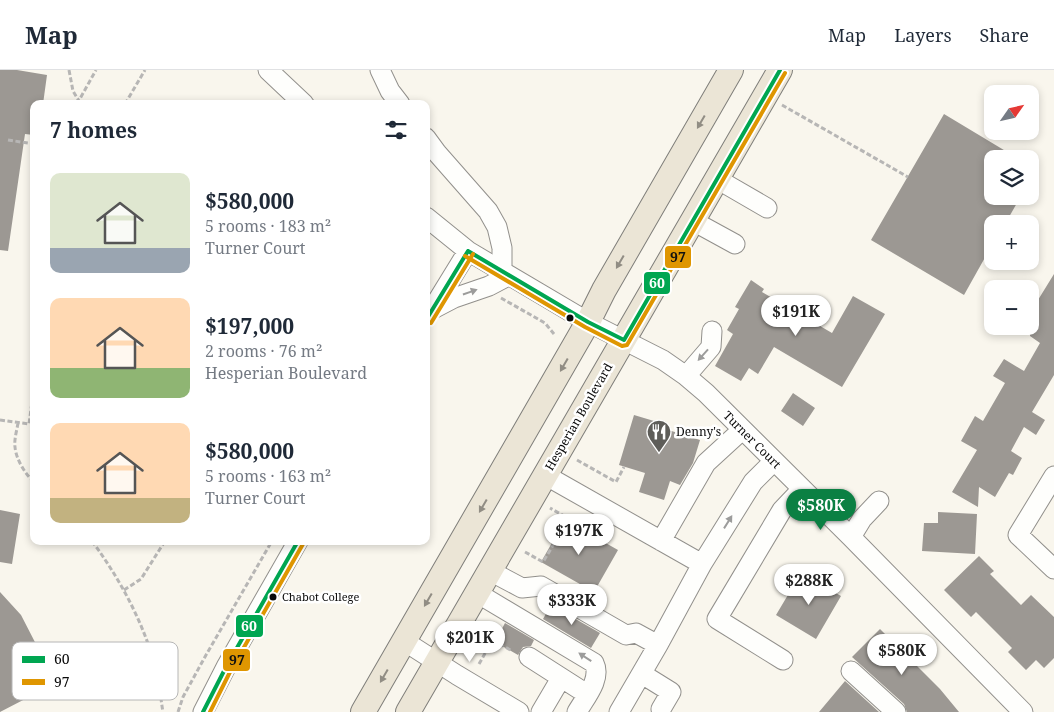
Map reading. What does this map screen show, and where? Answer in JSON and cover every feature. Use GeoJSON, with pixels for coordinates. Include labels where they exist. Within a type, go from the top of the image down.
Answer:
{"type":"FeatureCollection","features":[{"type":"Feature","properties":{"kind":"main road"},"geometry":{"type":"LineString","coordinates":[[364,712],[731,70]]}},
{"type":"Feature","properties":{"kind":"main road","name":"Hesperian Boulevard"},"geometry":{"type":"LineString","coordinates":[[408,712],[780,70]]}},
{"type":"Feature","properties":{"kind":"street"},"geometry":{"type":"LineString","coordinates":[[268,70],[300,100]]}},
{"type":"Feature","properties":{"kind":"street"},"geometry":{"type":"LineString","coordinates":[[380,70],[390,91],[397,100]]}},
{"type":"Feature","properties":{"kind":"street"},"geometry":{"type":"LineString","coordinates":[[430,143],[493,219],[502,248],[505,274],[490,286],[454,298],[430,314]]}},
{"type":"Feature","properties":{"kind":"street"},"geometry":{"type":"LineString","coordinates":[[717,179],[767,208]]}},
{"type":"Feature","properties":{"kind":"street","name":"Turner Court"},"geometry":{"type":"LineString","coordinates":[[430,220],[468,251],[505,274],[588,322],[663,360],[686,376],[706,393],[851,536],[1023,712]]}},
{"type":"Feature","properties":{"kind":"street"},"geometry":{"type":"LineString","coordinates":[[693,221],[735,244]]}},
{"type":"Feature","properties":{"kind":"street"},"geometry":{"type":"LineString","coordinates":[[430,313],[468,251]]}},
{"type":"Feature","properties":{"kind":"street"},"geometry":{"type":"LineString","coordinates":[[686,376],[711,347],[712,331]]}},
{"type":"Feature","properties":{"kind":"street"},"geometry":{"type":"LineString","coordinates":[[661,541],[706,463],[742,430]]}},
{"type":"Feature","properties":{"kind":"street"},"geometry":{"type":"LineString","coordinates":[[619,712],[702,564],[753,482],[774,461]]}},
{"type":"Feature","properties":{"kind":"street"},"geometry":{"type":"LineString","coordinates":[[545,475],[702,564]]}},
{"type":"Feature","properties":{"kind":"street"},"geometry":{"type":"LineString","coordinates":[[1054,476],[1018,535],[1054,569]]}},
{"type":"Feature","properties":{"kind":"street"},"geometry":{"type":"LineString","coordinates":[[782,660],[717,619],[782,510],[802,489]]}},
{"type":"Feature","properties":{"kind":"street"},"geometry":{"type":"LineString","coordinates":[[851,536],[862,519],[879,501]]}},
{"type":"Feature","properties":{"kind":"street"},"geometry":{"type":"LineString","coordinates":[[202,712],[296,545]]}},
{"type":"Feature","properties":{"kind":"street"},"geometry":{"type":"LineString","coordinates":[[490,571],[522,588],[540,586],[626,635],[636,633],[658,645]]}},
{"type":"Feature","properties":{"kind":"street"},"geometry":{"type":"LineString","coordinates":[[477,593],[594,663],[597,669],[597,678],[577,712]]}},
{"type":"Feature","properties":{"kind":"street"},"geometry":{"type":"LineString","coordinates":[[404,641],[519,712]]}},
{"type":"Feature","properties":{"kind":"street"},"geometry":{"type":"LineString","coordinates":[[529,658],[579,689]]}},
{"type":"Feature","properties":{"kind":"street"},"geometry":{"type":"LineString","coordinates":[[851,671],[896,712]]}},
{"type":"Feature","properties":{"kind":"street"},"geometry":{"type":"LineString","coordinates":[[642,674],[671,692],[661,709]]}},
{"type":"Feature","properties":{"kind":"street"},"geometry":{"type":"LineString","coordinates":[[542,712],[561,678]]}},
{"type":"Feature","properties":{"kind":"path"},"geometry":{"type":"LineString","coordinates":[[69,70],[73,91],[77,100]]}},
{"type":"Feature","properties":{"kind":"path"},"geometry":{"type":"LineString","coordinates":[[79,100],[96,70]]}},
{"type":"Feature","properties":{"kind":"path"},"geometry":{"type":"LineString","coordinates":[[128,100],[145,70]]}},
{"type":"Feature","properties":{"kind":"path"},"geometry":{"type":"LineString","coordinates":[[780,104],[908,176]]}},
{"type":"Feature","properties":{"kind":"path"},"geometry":{"type":"LineString","coordinates":[[8,140],[30,143]]}},
{"type":"Feature","properties":{"kind":"path"},"geometry":{"type":"LineString","coordinates":[[0,420],[29,424],[30,417]]}},
{"type":"Feature","properties":{"kind":"path"},"geometry":{"type":"LineString","coordinates":[[18,423],[15,447],[19,460],[30,479]]}},
{"type":"Feature","properties":{"kind":"path"},"geometry":{"type":"LineString","coordinates":[[577,460],[616,482],[624,467]]}},
{"type":"Feature","properties":{"kind":"path"},"geometry":{"type":"LineString","coordinates":[[525,552],[543,562],[569,519],[550,508]]}},
{"type":"Feature","properties":{"kind":"path"},"geometry":{"type":"LineString","coordinates":[[95,545],[124,590],[146,642]]}},
{"type":"Feature","properties":{"kind":"path"},"geometry":{"type":"LineString","coordinates":[[124,590],[141,579],[162,545]]}},
{"type":"Feature","properties":{"kind":"path"},"geometry":{"type":"LineString","coordinates":[[178,712],[183,697],[206,655],[270,545]]}},
{"type":"Feature","properties":{"kind":"path"},"geometry":{"type":"LineString","coordinates":[[479,664],[501,626],[503,628]]}},
{"type":"Feature","properties":{"kind":"path"},"geometry":{"type":"LineString","coordinates":[[479,630],[522,657],[529,658]]}},
{"type":"Feature","properties":{"kind":"building"},"geometry":{"type":"Polygon","coordinates":[[[0,70],[17,70],[47,75],[44,100],[30,100],[30,135],[25,134],[8,251],[0,250],[0,70]]]}},
{"type":"Feature","properties":{"kind":"building"},"geometry":{"type":"Polygon","coordinates":[[[944,114],[984,138],[984,140],[1004,150],[984,150],[984,205],[1016,205],[1010,215],[984,215],[984,259],[964,295],[871,240],[944,114]]]}},
{"type":"Feature","properties":{"kind":"building"},"geometry":{"type":"Polygon","coordinates":[[[1054,274],[1054,375],[1032,412],[1045,420],[1036,435],[1024,427],[1011,451],[1022,458],[1013,475],[1009,473],[995,497],[979,487],[978,507],[952,492],[977,450],[961,441],[975,416],[983,421],[1005,383],[993,376],[1004,359],[1024,371],[1040,343],[1030,336],[1039,335],[1039,298],[1054,274]]]}},
{"type":"Feature","properties":{"kind":"building"},"geometry":{"type":"Polygon","coordinates":[[[751,280],[764,289],[762,292],[832,333],[853,296],[885,314],[842,387],[774,347],[758,374],[749,368],[741,381],[715,366],[733,334],[727,330],[739,309],[735,307],[751,280]]]}},
{"type":"Feature","properties":{"kind":"building"},"geometry":{"type":"Polygon","coordinates":[[[793,393],[815,408],[803,426],[781,411],[793,393]]]}},
{"type":"Feature","properties":{"kind":"building","name":"Denny's"},"geometry":{"type":"Polygon","coordinates":[[[634,415],[664,424],[662,428],[700,440],[693,463],[680,485],[670,481],[664,500],[639,492],[645,473],[619,465],[634,415]]]}},
{"type":"Feature","properties":{"kind":"building"},"geometry":{"type":"Polygon","coordinates":[[[0,510],[20,514],[12,564],[0,562],[0,510]]]}},
{"type":"Feature","properties":{"kind":"building"},"geometry":{"type":"Polygon","coordinates":[[[938,512],[977,514],[975,554],[922,551],[924,523],[938,523],[938,512]]]}},
{"type":"Feature","properties":{"kind":"building"},"geometry":{"type":"Polygon","coordinates":[[[565,520],[618,550],[594,592],[541,562],[565,520]]]}},
{"type":"Feature","properties":{"kind":"building"},"geometry":{"type":"Polygon","coordinates":[[[979,556],[994,571],[990,574],[1021,605],[1031,595],[1054,617],[1054,658],[1044,668],[1036,660],[1026,670],[1008,652],[1012,648],[976,612],[971,617],[944,590],[979,556]]]}},
{"type":"Feature","properties":{"kind":"building"},"geometry":{"type":"Polygon","coordinates":[[[801,573],[841,596],[816,639],[776,615],[801,573]]]}},
{"type":"Feature","properties":{"kind":"building"},"geometry":{"type":"Polygon","coordinates":[[[0,592],[21,615],[35,642],[12,642],[12,700],[23,700],[0,712],[0,592]]]}},
{"type":"Feature","properties":{"kind":"building"},"geometry":{"type":"Polygon","coordinates":[[[551,605],[600,633],[591,648],[543,619],[551,605]]]}},
{"type":"Feature","properties":{"kind":"building"},"geometry":{"type":"Polygon","coordinates":[[[505,623],[534,640],[531,646],[523,647],[518,655],[495,642],[505,623]]]}},
{"type":"Feature","properties":{"kind":"building"},"geometry":{"type":"Polygon","coordinates":[[[880,629],[940,689],[959,712],[907,712],[904,704],[852,657],[880,629]]]}},
{"type":"Feature","properties":{"kind":"building"},"geometry":{"type":"Polygon","coordinates":[[[845,681],[879,712],[819,712],[845,681]]]}},
{"type":"Feature","properties":{"kind":"transit line","name":"60"},"geometry":{"type":"LineString","coordinates":[[468,251],[588,322],[624,340],[780,70]]}},
{"type":"Feature","properties":{"kind":"transit line","name":"97"},"geometry":{"type":"LineString","coordinates":[[465,256],[585,327],[622,346],[627,345],[785,73]]}},
{"type":"Feature","properties":{"kind":"transit line","name":"60"},"geometry":{"type":"LineString","coordinates":[[430,313],[468,251]]}},
{"type":"Feature","properties":{"kind":"transit line","name":"97"},"geometry":{"type":"LineString","coordinates":[[431,323],[473,254]]}},
{"type":"Feature","properties":{"kind":"transit line","name":"60"},"geometry":{"type":"LineString","coordinates":[[203,712],[226,667],[296,545]]}},
{"type":"Feature","properties":{"kind":"transit line","name":"97"},"geometry":{"type":"LineString","coordinates":[[210,712],[231,670],[302,545]]}},
{"type":"Feature","properties":{"kind":"place","name":"Denny's"},"geometry":{"type":"Point","coordinates":[659,453]}},
{"type":"Feature","properties":{"kind":"place","name":"Chabot College"},"geometry":{"type":"Point","coordinates":[273,597]}}]}
